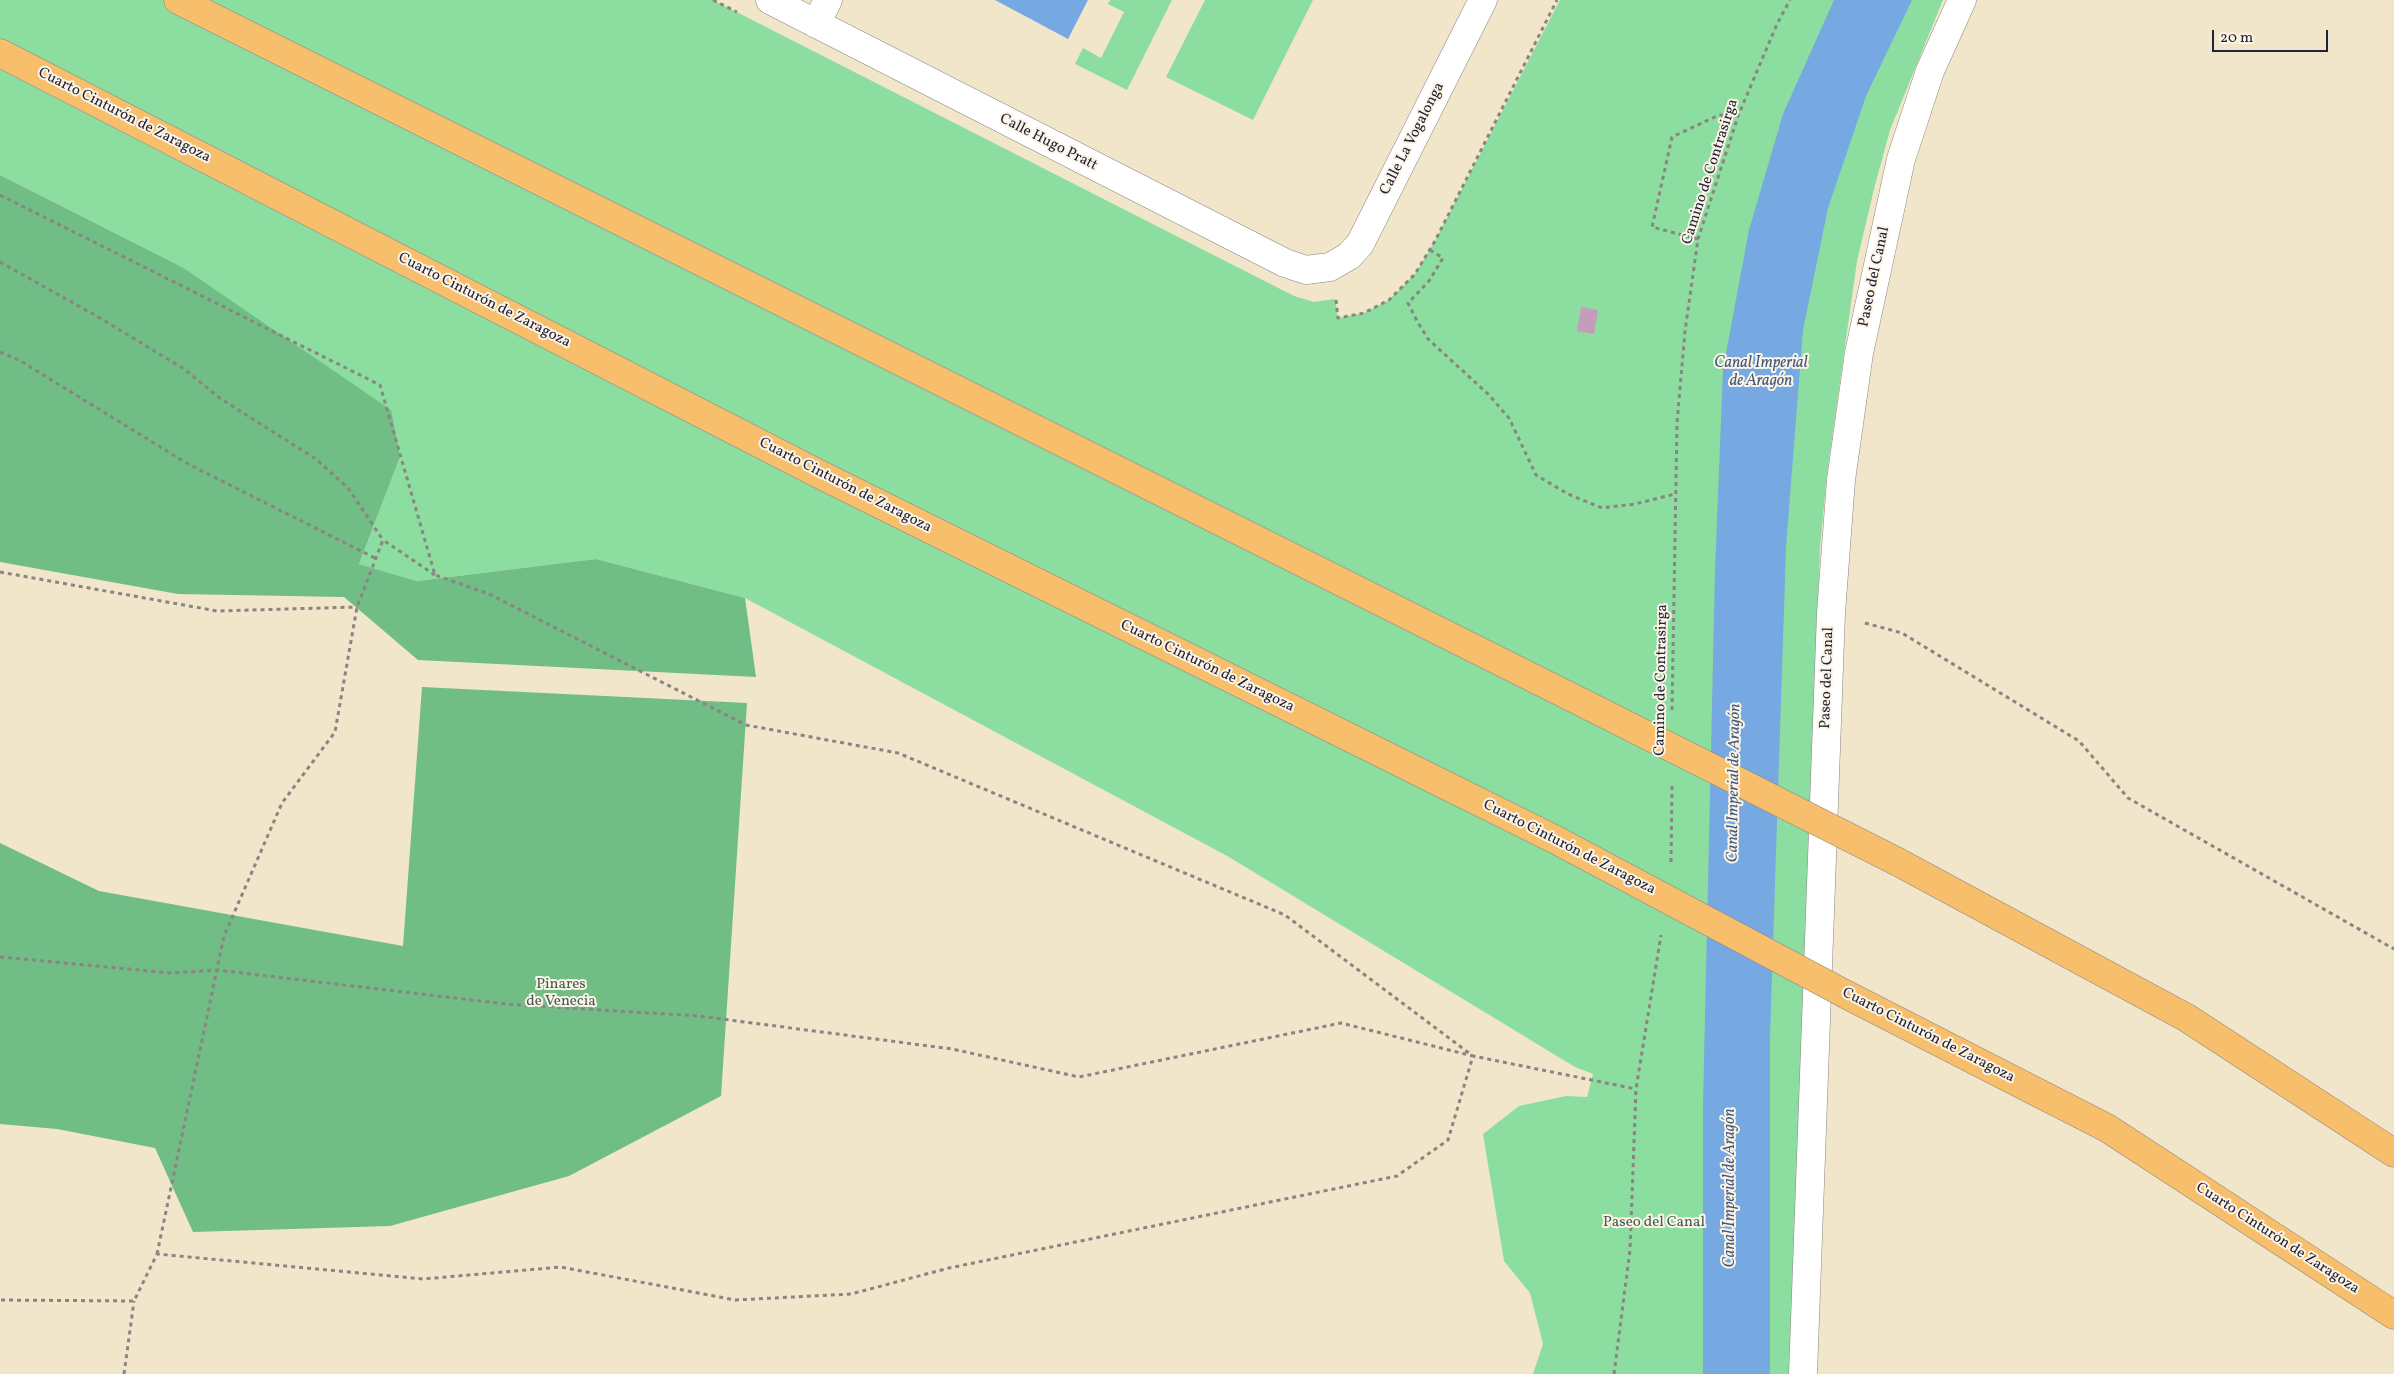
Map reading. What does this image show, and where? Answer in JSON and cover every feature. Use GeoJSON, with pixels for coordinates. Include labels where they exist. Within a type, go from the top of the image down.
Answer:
{"type":"FeatureCollection","features":[{"type":"Feature","properties":{"kind":"highway"},"geometry":{"type":"LineString","coordinates":[[178,0],[1898,862],[2187,1018],[2394,1153]]}},
{"type":"Feature","properties":{"kind":"highway","name":"Cuarto Cinturón de Zaragoza"},"geometry":{"type":"LineString","coordinates":[[0,53],[828,478],[1556,840],[1847,995],[2107,1128],[2394,1315]]}},
{"type":"Feature","properties":{"kind":"street","name":"Calle Hugo Pratt"},"geometry":{"type":"LineString","coordinates":[[770,0],[1285,263],[1306,270],[1330,267]]}},
{"type":"Feature","properties":{"kind":"street"},"geometry":{"type":"LineString","coordinates":[[816,24],[828,0]]}},
{"type":"Feature","properties":{"kind":"street","name":"Calle La Vogalonga"},"geometry":{"type":"LineString","coordinates":[[1330,267],[1349,256],[1360,244],[1483,0]]}},
{"type":"Feature","properties":{"kind":"street","name":"Paseo del Canal"},"geometry":{"type":"LineString","coordinates":[[1803,1374],[1831,613],[1841,480],[1859,353],[1901,159],[1930,71],[1962,0]]}},
{"type":"Feature","properties":{"kind":"path"},"geometry":{"type":"LineString","coordinates":[[713,0],[746,17]]}},
{"type":"Feature","properties":{"kind":"path"},"geometry":{"type":"LineString","coordinates":[[1328,300],[1335,299],[1338,318],[1364,312],[1389,300],[1415,274],[1430,250],[1557,0]]}},
{"type":"Feature","properties":{"kind":"path","name":"Camino de Contrasirga"},"geometry":{"type":"LineString","coordinates":[[1672,720],[1677,423],[1685,331],[1698,239],[1738,116],[1790,0]]}},
{"type":"Feature","properties":{"kind":"path"},"geometry":{"type":"LineString","coordinates":[[1698,239],[1652,227],[1672,137],[1719,115],[1738,116]]}},
{"type":"Feature","properties":{"kind":"path"},"geometry":{"type":"LineString","coordinates":[[0,195],[380,385],[435,575]]}},
{"type":"Feature","properties":{"kind":"path"},"geometry":{"type":"LineString","coordinates":[[1430,250],[1443,258],[1429,281],[1408,303],[1428,339],[1488,394],[1509,418],[1536,475],[1568,494],[1602,508],[1634,504],[1675,494]]}},
{"type":"Feature","properties":{"kind":"path"},"geometry":{"type":"LineString","coordinates":[[0,262],[100,318],[184,369],[221,399],[316,459],[348,488],[383,540],[435,575],[489,594],[746,725],[898,753],[1285,915],[1473,1056]]}},
{"type":"Feature","properties":{"kind":"path"},"geometry":{"type":"LineString","coordinates":[[0,352],[19,360],[188,464],[375,558]]}},
{"type":"Feature","properties":{"kind":"path"},"geometry":{"type":"LineString","coordinates":[[124,1374],[134,1301],[157,1254],[224,936],[282,803],[335,732],[357,607],[383,540]]}},
{"type":"Feature","properties":{"kind":"path"},"geometry":{"type":"LineString","coordinates":[[0,572],[217,611],[357,607]]}},
{"type":"Feature","properties":{"kind":"path"},"geometry":{"type":"LineString","coordinates":[[1831,613],[1902,633],[2078,741],[2128,798],[2394,949]]}},
{"type":"Feature","properties":{"kind":"path"},"geometry":{"type":"LineString","coordinates":[[1671,867],[1672,779]]}},
{"type":"Feature","properties":{"kind":"path"},"geometry":{"type":"LineString","coordinates":[[1614,1374],[1630,1250],[1636,1089],[1663,925]]}},
{"type":"Feature","properties":{"kind":"path"},"geometry":{"type":"LineString","coordinates":[[0,957],[171,973],[217,970],[506,1004],[699,1016],[952,1049],[1079,1077],[1341,1023],[1473,1056],[1636,1089]]}},
{"type":"Feature","properties":{"kind":"path"},"geometry":{"type":"LineString","coordinates":[[157,1254],[422,1279],[561,1267],[735,1300],[851,1294],[948,1268],[1397,1176],[1448,1140],[1473,1056]]}},
{"type":"Feature","properties":{"kind":"path"},"geometry":{"type":"LineString","coordinates":[[0,1300],[134,1301]]}},
{"type":"Feature","properties":{"kind":"green space"},"geometry":{"type":"Polygon","coordinates":[[[0,0],[713,0],[1294,296],[1314,302],[1335,299],[1338,318],[1364,313],[1389,300],[1415,274],[1435,241],[1560,0],[1943,0],[1890,130],[1874,189],[1857,261],[1827,473],[1820,548],[1789,1374],[1533,1374],[1543,1344],[1530,1293],[1504,1261],[1483,1134],[1519,1106],[1566,1096],[1587,1097],[1593,1074],[1575,1067],[1229,857],[745,598],[596,559],[417,581],[359,564],[400,457],[182,267],[0,175],[0,0]]]}},
{"type":"Feature","properties":{"kind":"green space"},"geometry":{"type":"Polygon","coordinates":[[[1110,0],[1172,0],[1127,90],[1075,64],[1083,48],[1101,58],[1124,12],[1108,4],[1110,0]]]}},
{"type":"Feature","properties":{"kind":"green space"},"geometry":{"type":"Polygon","coordinates":[[[1205,0],[1313,0],[1253,120],[1166,77],[1205,0]]]}},
{"type":"Feature","properties":{"kind":"green space"},"geometry":{"type":"Polygon","coordinates":[[[0,175],[182,267],[391,410],[400,457],[359,564],[417,581],[596,559],[745,598],[756,677],[418,660],[344,597],[178,594],[0,562],[0,175]]]}},
{"type":"Feature","properties":{"kind":"green space","name":"Pinares de Venecia"},"geometry":{"type":"Polygon","coordinates":[[[422,687],[747,703],[721,1096],[569,1176],[390,1226],[193,1232],[155,1148],[57,1129],[0,1124],[0,843],[99,891],[403,946],[422,687]]]}},
{"type":"Feature","properties":{"kind":"water"},"geometry":{"type":"Polygon","coordinates":[[[995,0],[1088,0],[1068,39],[995,0]]]}},
{"type":"Feature","properties":{"kind":"water","name":"Canal Imperial de Aragón"},"geometry":{"type":"Polygon","coordinates":[[[1834,0],[1912,0],[1866,96],[1828,208],[1803,330],[1786,547],[1770,1036],[1770,1374],[1703,1374],[1703,1105],[1715,571],[1723,369],[1749,230],[1783,114],[1834,0]]]}},
{"type":"Feature","properties":{"kind":"building"},"geometry":{"type":"Polygon","coordinates":[[[1581,307],[1598,310],[1594,334],[1577,331],[1581,307]]]}}]}
